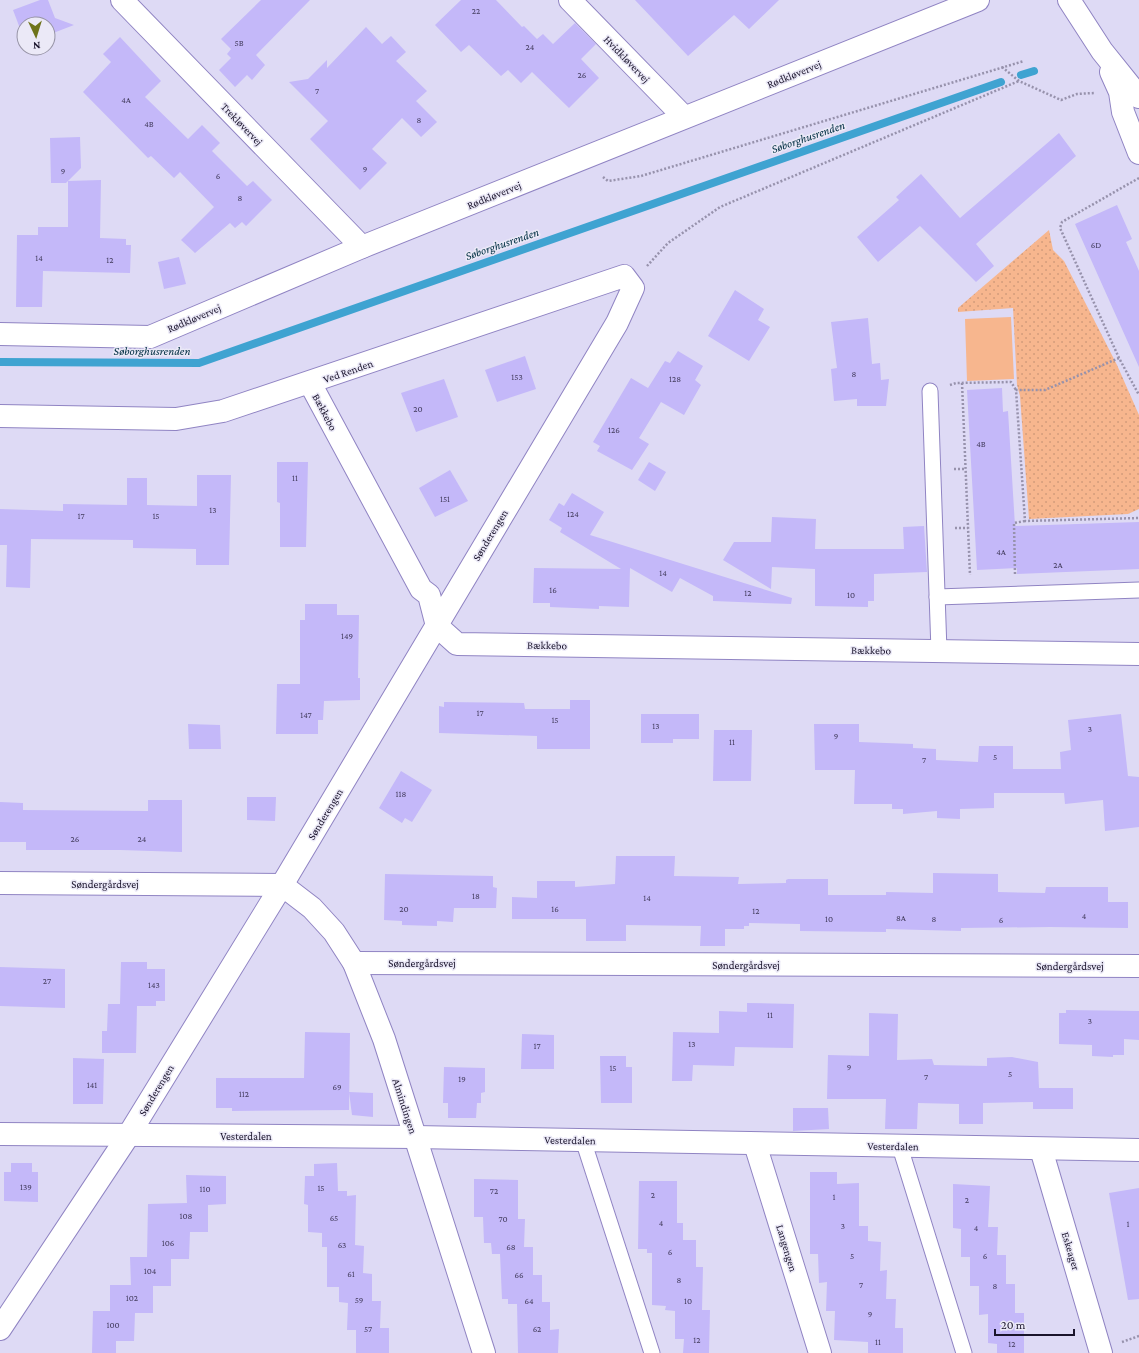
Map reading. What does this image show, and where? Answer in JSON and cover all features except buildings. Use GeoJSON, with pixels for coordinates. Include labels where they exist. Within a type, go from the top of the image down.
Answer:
{"type":"FeatureCollection","features":[{"type":"Feature","properties":{"kind":"street","name":"Trekløvervej"},"geometry":{"type":"LineString","coordinates":[[122,0],[362,247]]}},
{"type":"Feature","properties":{"kind":"street","name":"Hvidkløvervej"},"geometry":{"type":"LineString","coordinates":[[570,0],[684,117]]}},
{"type":"Feature","properties":{"kind":"street"},"geometry":{"type":"LineString","coordinates":[[1069,0],[1130,95],[1123,112],[1139,153]]}},
{"type":"Feature","properties":{"kind":"street","name":"Rødkløvervej"},"geometry":{"type":"LineString","coordinates":[[0,334],[150,337],[362,247],[583,160],[684,117],[973,1]]}},
{"type":"Feature","properties":{"kind":"street","name":"Ved Renden"},"geometry":{"type":"LineString","coordinates":[[0,416],[176,419],[223,412],[624,276],[633,288]]}},
{"type":"Feature","properties":{"kind":"street","name":"Sønderengen"},"geometry":{"type":"LineString","coordinates":[[0,1329],[128,1136],[282,885],[617,323],[633,288]]}},
{"type":"Feature","properties":{"kind":"street","name":"Bækkebo"},"geometry":{"type":"LineString","coordinates":[[310,383],[420,589],[429,595],[436,626],[458,644],[1139,654]]}},
{"type":"Feature","properties":{"kind":"street","name":"Søndergårdsvej"},"geometry":{"type":"LineString","coordinates":[[0,883],[282,885]]}},
{"type":"Feature","properties":{"kind":"street","name":"Almindingen"},"geometry":{"type":"LineString","coordinates":[[282,885],[312,908],[334,932],[354,963],[384,1039],[484,1353]]}},
{"type":"Feature","properties":{"kind":"street","name":"Søndergårdsvej"},"geometry":{"type":"LineString","coordinates":[[354,963],[1139,966]]}},
{"type":"Feature","properties":{"kind":"street","name":"Vesterdalen"},"geometry":{"type":"LineString","coordinates":[[0,1134],[415,1137],[1139,1150]]}},
{"type":"Feature","properties":{"kind":"street","name":"Langengen"},"geometry":{"type":"LineString","coordinates":[[755,1144],[820,1353]]}},
{"type":"Feature","properties":{"kind":"street","name":"Eskeager"},"geometry":{"type":"LineString","coordinates":[[1041,1148],[1102,1353]]}},
{"type":"Feature","properties":{"kind":"lane"},"geometry":{"type":"LineString","coordinates":[[930,391],[939,651]]}},
{"type":"Feature","properties":{"kind":"lane"},"geometry":{"type":"LineString","coordinates":[[937,597],[1139,590]]}},
{"type":"Feature","properties":{"kind":"lane"},"geometry":{"type":"LineString","coordinates":[[583,1140],[652,1353]]}},
{"type":"Feature","properties":{"kind":"lane"},"geometry":{"type":"LineString","coordinates":[[900,1146],[964,1353]]}},
{"type":"Feature","properties":{"kind":"path"},"geometry":{"type":"LineString","coordinates":[[583,160],[608,181],[640,176],[1024,61]]}},
{"type":"Feature","properties":{"kind":"path"},"geometry":{"type":"LineString","coordinates":[[1002,67],[1020,81],[1061,100],[1077,94],[1130,95]]}},
{"type":"Feature","properties":{"kind":"path"},"geometry":{"type":"LineString","coordinates":[[633,288],[647,266],[668,243],[720,207],[1020,81]]}},
{"type":"Feature","properties":{"kind":"path"},"geometry":{"type":"LineString","coordinates":[[1139,178],[1062,222],[1060,228],[1119,358],[1139,395]]}},
{"type":"Feature","properties":{"kind":"path"},"geometry":{"type":"LineString","coordinates":[[1016,390],[1046,390],[1119,358]]}},
{"type":"Feature","properties":{"kind":"path"},"geometry":{"type":"LineString","coordinates":[[930,391],[956,383],[1011,382],[1016,390],[1025,521]]}},
{"type":"Feature","properties":{"kind":"path"},"geometry":{"type":"LineString","coordinates":[[962,383],[971,596]]}},
{"type":"Feature","properties":{"kind":"path"},"geometry":{"type":"LineString","coordinates":[[1015,594],[1014,523],[1025,521],[1139,518]]}},
{"type":"Feature","properties":{"kind":"shaded area"},"geometry":{"type":"Polygon","coordinates":[[[1049,230],[1053,250],[1064,261],[1117,365],[1139,415],[1139,509],[1128,514],[1029,519],[1020,396],[1017,385],[1013,308],[958,312],[958,308],[1049,230]]]}},
{"type":"Feature","properties":{"kind":"shaded area"},"geometry":{"type":"Polygon","coordinates":[[[1011,317],[1014,379],[967,381],[965,319],[1011,317]]]}},
{"type":"Feature","properties":{"kind":"waterway","name":"Søborghusrenden"},"geometry":{"type":"LineString","coordinates":[[1021,75],[1034,71]]}},
{"type":"Feature","properties":{"kind":"waterway","name":"Søborghusrenden"},"geometry":{"type":"LineString","coordinates":[[0,362],[199,363],[1001,82]]}}]}
